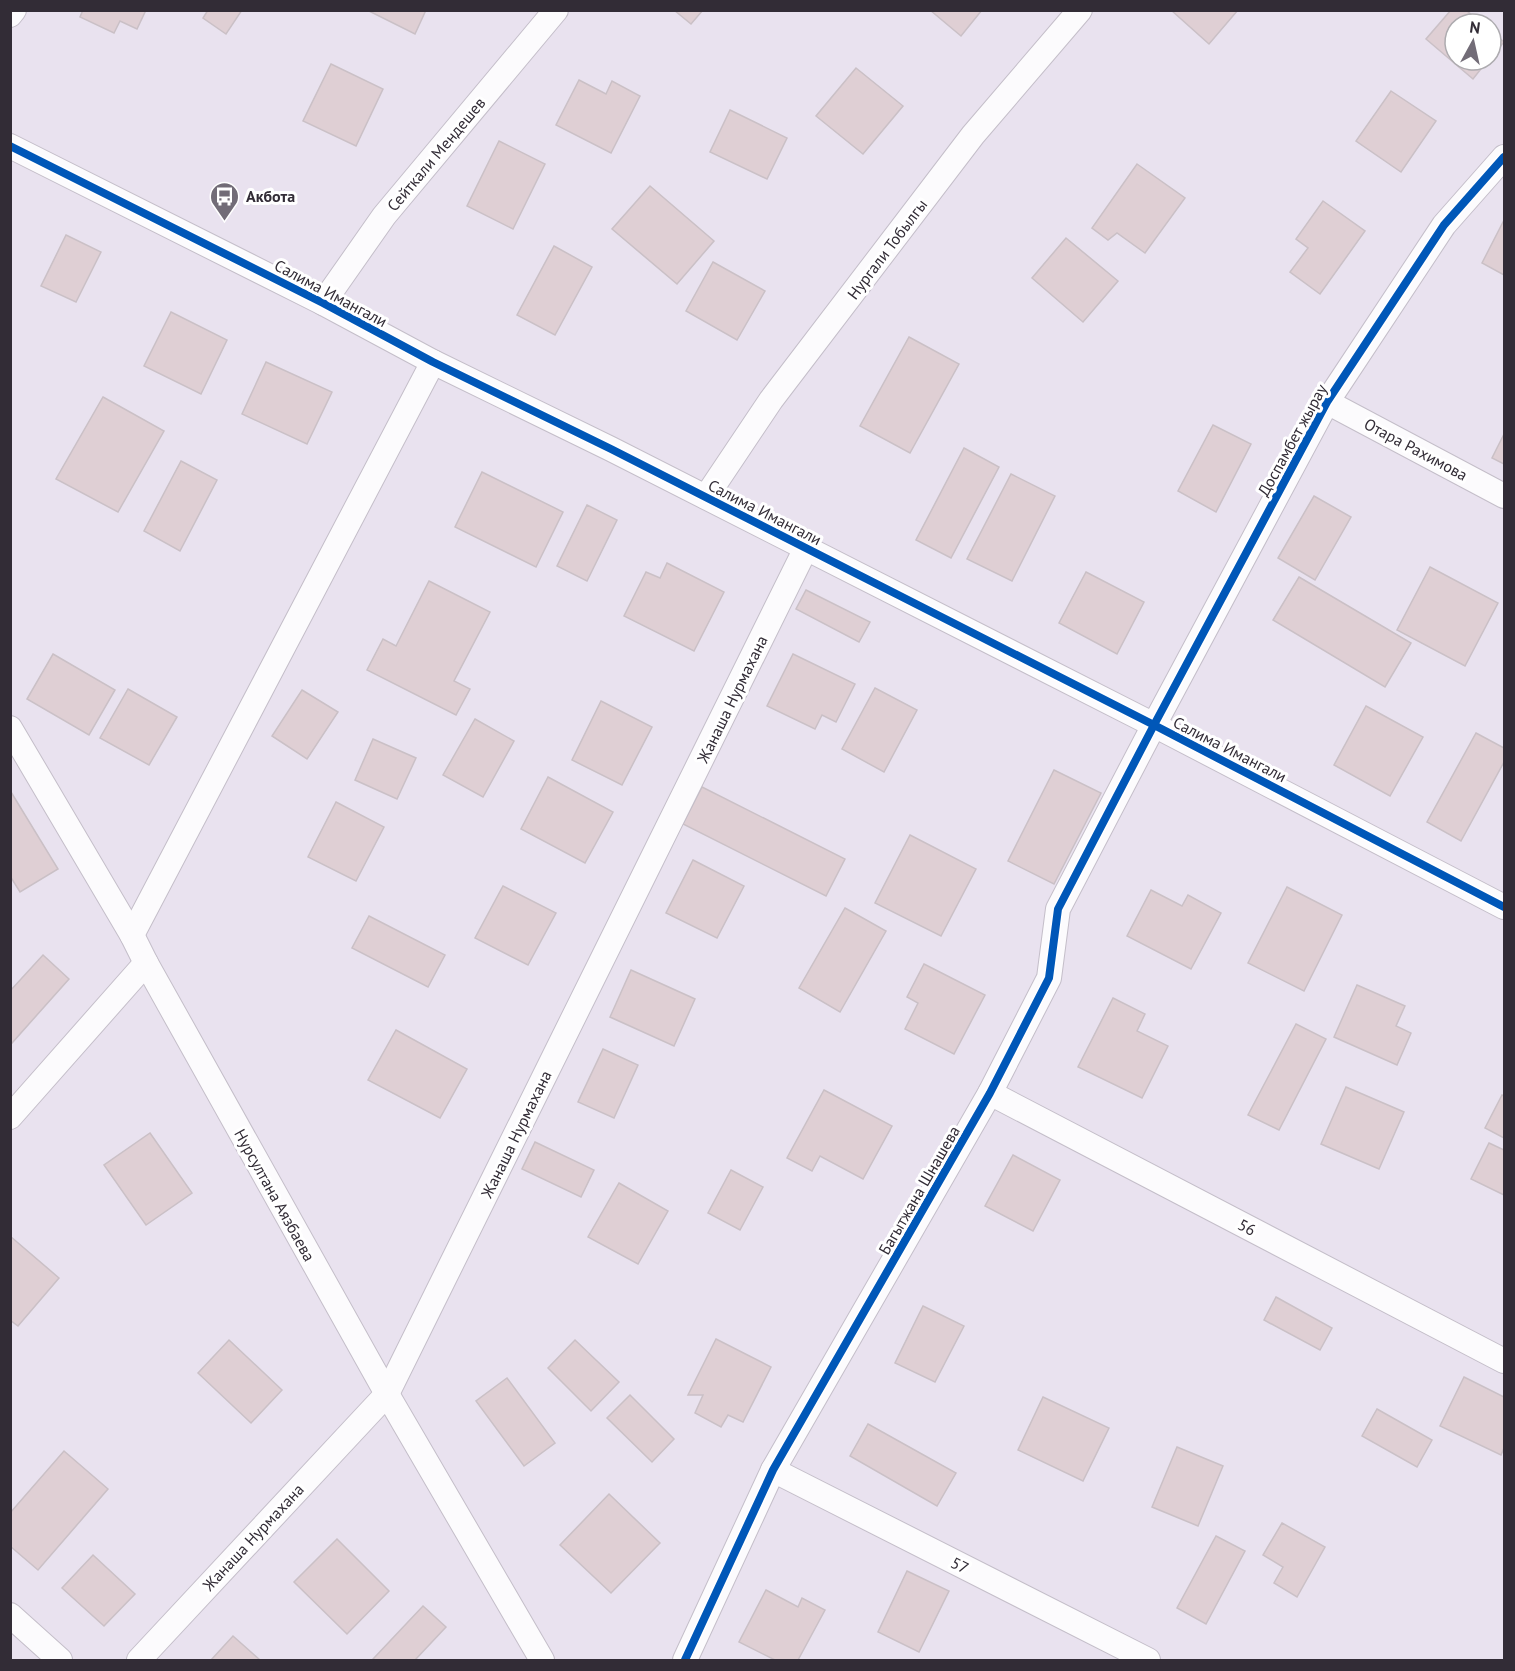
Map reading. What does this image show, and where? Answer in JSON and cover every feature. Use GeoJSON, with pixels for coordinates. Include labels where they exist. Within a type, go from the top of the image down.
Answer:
{"type":"FeatureCollection","features":[{"type":"Feature","properties":{"kind":"street"},"geometry":{"type":"LineString","coordinates":[[10,15],[14,10]]}},
{"type":"Feature","properties":{"kind":"street","name":"Сейткали Мендешев"},"geometry":{"type":"LineString","coordinates":[[323,303],[384,216],[556,10]]}},
{"type":"Feature","properties":{"kind":"street","name":"Нургали Тобылгы"},"geometry":{"type":"LineString","coordinates":[[706,497],[771,400],[959,154],[1080,10]]}},
{"type":"Feature","properties":{"kind":"street","name":"Салима Имангали"},"geometry":{"type":"LineString","coordinates":[[10,146],[1154,725],[1504,907]]}},
{"type":"Feature","properties":{"kind":"street","name":"Доспамбет жырау"},"geometry":{"type":"LineString","coordinates":[[1154,725],[1327,402],[1444,225],[1504,157]]}},
{"type":"Feature","properties":{"kind":"street"},"geometry":{"type":"LineString","coordinates":[[132,935],[433,362]]}},
{"type":"Feature","properties":{"kind":"street","name":"Отара Рахимова"},"geometry":{"type":"LineString","coordinates":[[1327,402],[1504,496]]}},
{"type":"Feature","properties":{"kind":"street","name":"Жанаша Нурмахана"},"geometry":{"type":"LineString","coordinates":[[139,1660],[387,1394],[806,548]]}},
{"type":"Feature","properties":{"kind":"street","name":"Багытжана Шнашева"},"geometry":{"type":"LineString","coordinates":[[685,1660],[773,1470],[990,1093],[1049,978],[1058,909],[1154,725]]}},
{"type":"Feature","properties":{"kind":"street","name":"Нурсултана Аязбаева"},"geometry":{"type":"LineString","coordinates":[[10,728],[132,935],[387,1394],[542,1660]]}},
{"type":"Feature","properties":{"kind":"street"},"geometry":{"type":"LineString","coordinates":[[10,1117],[146,963]]}},
{"type":"Feature","properties":{"kind":"street","name":"56"},"geometry":{"type":"LineString","coordinates":[[990,1093],[1504,1361]]}},
{"type":"Feature","properties":{"kind":"street","name":"57"},"geometry":{"type":"LineString","coordinates":[[773,1470],[1148,1660]]}},
{"type":"Feature","properties":{"kind":"street"},"geometry":{"type":"LineString","coordinates":[[10,1615],[60,1660]]}},
{"type":"Feature","properties":{"kind":"building"},"geometry":{"type":"Polygon","coordinates":[[[83,10],[146,10],[137,29],[120,21],[114,33],[80,17],[83,10]]]}},
{"type":"Feature","properties":{"kind":"building"},"geometry":{"type":"Polygon","coordinates":[[[208,10],[242,10],[226,34],[203,18],[208,10]]]}},
{"type":"Feature","properties":{"kind":"building"},"geometry":{"type":"Polygon","coordinates":[[[367,10],[426,10],[415,34],[367,10]]]}},
{"type":"Feature","properties":{"kind":"building"},"geometry":{"type":"Polygon","coordinates":[[[674,10],[703,10],[691,24],[674,10]]]}},
{"type":"Feature","properties":{"kind":"building"},"geometry":{"type":"Polygon","coordinates":[[[930,10],[982,10],[961,36],[930,10]]]}},
{"type":"Feature","properties":{"kind":"building"},"geometry":{"type":"Polygon","coordinates":[[[1171,10],[1238,10],[1209,44],[1171,10]]]}},
{"type":"Feature","properties":{"kind":"building"},"geometry":{"type":"Polygon","coordinates":[[[1466,10],[1468,12],[1449,12],[1466,10]]]}},
{"type":"Feature","properties":{"kind":"building"},"geometry":{"type":"Polygon","coordinates":[[[1443,19],[1443,53],[1426,39],[1443,19]]]}},
{"type":"Feature","properties":{"kind":"building"},"geometry":{"type":"Polygon","coordinates":[[[331,64],[383,89],[356,146],[303,121],[331,64]]]}},
{"type":"Feature","properties":{"kind":"building"},"geometry":{"type":"Polygon","coordinates":[[[856,68],[903,106],[863,154],[816,116],[856,68]]]}},
{"type":"Feature","properties":{"kind":"building"},"geometry":{"type":"Polygon","coordinates":[[[1465,72],[1479,72],[1473,79],[1465,72]]]}},
{"type":"Feature","properties":{"kind":"building"},"geometry":{"type":"Polygon","coordinates":[[[579,80],[606,94],[612,81],[640,96],[611,153],[556,125],[579,80]]]}},
{"type":"Feature","properties":{"kind":"building"},"geometry":{"type":"Polygon","coordinates":[[[1391,91],[1436,121],[1401,172],[1356,141],[1391,91]]]}},
{"type":"Feature","properties":{"kind":"building"},"geometry":{"type":"Polygon","coordinates":[[[730,110],[787,138],[767,179],[710,152],[730,110]]]}},
{"type":"Feature","properties":{"kind":"building"},"geometry":{"type":"Polygon","coordinates":[[[499,141],[545,164],[513,229],[467,206],[499,141]]]}},
{"type":"Feature","properties":{"kind":"building"},"geometry":{"type":"Polygon","coordinates":[[[1137,164],[1185,198],[1145,253],[1117,233],[1108,240],[1092,228],[1137,164]]]}},
{"type":"Feature","properties":{"kind":"building"},"geometry":{"type":"Polygon","coordinates":[[[650,186],[714,241],[677,284],[612,229],[650,186]]]}},
{"type":"Feature","properties":{"kind":"building"},"geometry":{"type":"Polygon","coordinates":[[[1323,201],[1365,231],[1320,294],[1290,272],[1308,248],[1296,239],[1323,201]]]}},
{"type":"Feature","properties":{"kind":"building"},"geometry":{"type":"Polygon","coordinates":[[[1504,220],[1504,275],[1482,263],[1504,220]]]}},
{"type":"Feature","properties":{"kind":"building"},"geometry":{"type":"Polygon","coordinates":[[[66,235],[101,252],[76,302],[41,286],[66,235]]]}},
{"type":"Feature","properties":{"kind":"building"},"geometry":{"type":"Polygon","coordinates":[[[1066,238],[1118,281],[1083,322],[1032,278],[1066,238]]]}},
{"type":"Feature","properties":{"kind":"building"},"geometry":{"type":"Polygon","coordinates":[[[554,246],[592,267],[555,335],[517,315],[554,246]]]}},
{"type":"Feature","properties":{"kind":"building"},"geometry":{"type":"Polygon","coordinates":[[[713,262],[765,291],[737,340],[686,311],[713,262]]]}},
{"type":"Feature","properties":{"kind":"building"},"geometry":{"type":"Polygon","coordinates":[[[171,312],[227,340],[201,394],[144,366],[171,312]]]}},
{"type":"Feature","properties":{"kind":"building"},"geometry":{"type":"Polygon","coordinates":[[[909,337],[959,364],[910,453],[860,426],[909,337]]]}},
{"type":"Feature","properties":{"kind":"building"},"geometry":{"type":"Polygon","coordinates":[[[266,362],[332,392],[307,444],[242,414],[266,362]]]}},
{"type":"Feature","properties":{"kind":"building"},"geometry":{"type":"Polygon","coordinates":[[[103,397],[164,431],[118,512],[56,479],[103,397]]]}},
{"type":"Feature","properties":{"kind":"building"},"geometry":{"type":"Polygon","coordinates":[[[1213,425],[1251,444],[1216,512],[1178,491],[1213,425]]]}},
{"type":"Feature","properties":{"kind":"building"},"geometry":{"type":"Polygon","coordinates":[[[1504,434],[1504,464],[1492,458],[1504,434]]]}},
{"type":"Feature","properties":{"kind":"building"},"geometry":{"type":"Polygon","coordinates":[[[964,448],[999,467],[951,558],[916,540],[964,448]]]}},
{"type":"Feature","properties":{"kind":"building"},"geometry":{"type":"Polygon","coordinates":[[[181,461],[217,480],[180,551],[144,531],[181,461]]]}},
{"type":"Feature","properties":{"kind":"building"},"geometry":{"type":"Polygon","coordinates":[[[482,472],[563,512],[536,567],[455,527],[482,472]]]}},
{"type":"Feature","properties":{"kind":"building"},"geometry":{"type":"Polygon","coordinates":[[[1011,474],[1055,496],[1012,581],[967,559],[1011,474]]]}},
{"type":"Feature","properties":{"kind":"building"},"geometry":{"type":"Polygon","coordinates":[[[1314,496],[1351,517],[1315,580],[1278,558],[1314,496]]]}},
{"type":"Feature","properties":{"kind":"building"},"geometry":{"type":"Polygon","coordinates":[[[587,505],[617,520],[587,581],[557,566],[587,505]]]}},
{"type":"Feature","properties":{"kind":"building"},"geometry":{"type":"Polygon","coordinates":[[[667,563],[724,592],[694,651],[624,616],[646,572],[660,578],[667,563]]]}},
{"type":"Feature","properties":{"kind":"building"},"geometry":{"type":"Polygon","coordinates":[[[1430,567],[1498,603],[1465,666],[1397,630],[1430,567]]]}},
{"type":"Feature","properties":{"kind":"building"},"geometry":{"type":"Polygon","coordinates":[[[1086,572],[1144,602],[1117,654],[1059,623],[1086,572]]]}},
{"type":"Feature","properties":{"kind":"building"},"geometry":{"type":"Polygon","coordinates":[[[1299,577],[1411,643],[1385,687],[1273,620],[1299,577]]]}},
{"type":"Feature","properties":{"kind":"building"},"geometry":{"type":"Polygon","coordinates":[[[429,581],[490,612],[454,681],[470,689],[456,715],[367,670],[383,639],[396,646],[429,581]]]}},
{"type":"Feature","properties":{"kind":"building"},"geometry":{"type":"Polygon","coordinates":[[[806,590],[870,622],[859,642],[796,609],[806,590]]]}},
{"type":"Feature","properties":{"kind":"building"},"geometry":{"type":"Polygon","coordinates":[[[53,654],[115,690],[89,735],[27,699],[53,654]]]}},
{"type":"Feature","properties":{"kind":"building"},"geometry":{"type":"Polygon","coordinates":[[[793,654],[855,684],[836,722],[822,715],[815,729],[767,706],[793,654]]]}},
{"type":"Feature","properties":{"kind":"building"},"geometry":{"type":"Polygon","coordinates":[[[875,688],[917,710],[884,772],[842,749],[875,688]]]}},
{"type":"Feature","properties":{"kind":"building"},"geometry":{"type":"Polygon","coordinates":[[[128,689],[177,717],[149,765],[100,738],[128,689]]]}},
{"type":"Feature","properties":{"kind":"building"},"geometry":{"type":"Polygon","coordinates":[[[302,690],[338,712],[307,759],[272,736],[302,690]]]}},
{"type":"Feature","properties":{"kind":"building"},"geometry":{"type":"Polygon","coordinates":[[[601,701],[652,727],[622,785],[572,760],[601,701]]]}},
{"type":"Feature","properties":{"kind":"building"},"geometry":{"type":"Polygon","coordinates":[[[1366,706],[1423,737],[1390,796],[1334,765],[1366,706]]]}},
{"type":"Feature","properties":{"kind":"building"},"geometry":{"type":"Polygon","coordinates":[[[475,719],[514,741],[483,797],[443,775],[475,719]]]}},
{"type":"Feature","properties":{"kind":"building"},"geometry":{"type":"Polygon","coordinates":[[[1476,733],[1504,748],[1504,762],[1461,841],[1427,822],[1476,733]]]}},
{"type":"Feature","properties":{"kind":"building"},"geometry":{"type":"Polygon","coordinates":[[[373,739],[416,758],[397,799],[355,780],[373,739]]]}},
{"type":"Feature","properties":{"kind":"building"},"geometry":{"type":"Polygon","coordinates":[[[1054,770],[1101,793],[1054,884],[1008,861],[1054,770]]]}},
{"type":"Feature","properties":{"kind":"building"},"geometry":{"type":"Polygon","coordinates":[[[548,777],[613,812],[585,863],[521,829],[548,777]]]}},
{"type":"Feature","properties":{"kind":"building"},"geometry":{"type":"Polygon","coordinates":[[[702,787],[845,859],[826,896],[683,824],[702,787]]]}},
{"type":"Feature","properties":{"kind":"building"},"geometry":{"type":"Polygon","coordinates":[[[11,792],[58,869],[20,892],[10,876],[11,792]]]}},
{"type":"Feature","properties":{"kind":"building"},"geometry":{"type":"Polygon","coordinates":[[[336,802],[384,827],[356,881],[308,857],[336,802]]]}},
{"type":"Feature","properties":{"kind":"building"},"geometry":{"type":"Polygon","coordinates":[[[910,835],[976,869],[941,936],[875,903],[910,835]]]}},
{"type":"Feature","properties":{"kind":"building"},"geometry":{"type":"Polygon","coordinates":[[[693,860],[744,886],[717,938],[666,913],[693,860]]]}},
{"type":"Feature","properties":{"kind":"building"},"geometry":{"type":"Polygon","coordinates":[[[503,886],[556,913],[528,965],[475,938],[503,886]]]}},
{"type":"Feature","properties":{"kind":"building"},"geometry":{"type":"Polygon","coordinates":[[[1287,887],[1342,915],[1304,991],[1248,963],[1287,887]]]}},
{"type":"Feature","properties":{"kind":"building"},"geometry":{"type":"Polygon","coordinates":[[[1151,890],[1182,906],[1188,895],[1221,913],[1191,969],[1127,936],[1151,890]]]}},
{"type":"Feature","properties":{"kind":"building"},"geometry":{"type":"Polygon","coordinates":[[[845,908],[886,931],[840,1012],[799,988],[845,908]]]}},
{"type":"Feature","properties":{"kind":"building"},"geometry":{"type":"Polygon","coordinates":[[[369,916],[445,955],[428,987],[352,948],[369,916]]]}},
{"type":"Feature","properties":{"kind":"building"},"geometry":{"type":"Polygon","coordinates":[[[43,955],[69,979],[12,1043],[10,1042],[10,991],[43,955]]]}},
{"type":"Feature","properties":{"kind":"building"},"geometry":{"type":"Polygon","coordinates":[[[924,964],[985,995],[954,1054],[905,1029],[918,1003],[907,997],[924,964]]]}},
{"type":"Feature","properties":{"kind":"building"},"geometry":{"type":"Polygon","coordinates":[[[631,970],[695,999],[674,1046],[610,1017],[631,970]]]}},
{"type":"Feature","properties":{"kind":"building"},"geometry":{"type":"Polygon","coordinates":[[[1357,985],[1405,1006],[1396,1026],[1411,1033],[1397,1065],[1334,1037],[1357,985]]]}},
{"type":"Feature","properties":{"kind":"building"},"geometry":{"type":"Polygon","coordinates":[[[1113,998],[1145,1014],[1137,1031],[1168,1046],[1142,1098],[1078,1067],[1113,998]]]}},
{"type":"Feature","properties":{"kind":"building"},"geometry":{"type":"Polygon","coordinates":[[[1296,1024],[1326,1039],[1279,1130],[1248,1115],[1296,1024]]]}},
{"type":"Feature","properties":{"kind":"building"},"geometry":{"type":"Polygon","coordinates":[[[396,1030],[467,1069],[440,1118],[368,1080],[396,1030]]]}},
{"type":"Feature","properties":{"kind":"building"},"geometry":{"type":"Polygon","coordinates":[[[603,1049],[638,1065],[614,1118],[578,1102],[603,1049]]]}},
{"type":"Feature","properties":{"kind":"building"},"geometry":{"type":"Polygon","coordinates":[[[1346,1087],[1404,1112],[1379,1169],[1321,1144],[1346,1087]]]}},
{"type":"Feature","properties":{"kind":"building"},"geometry":{"type":"Polygon","coordinates":[[[824,1090],[892,1126],[863,1179],[820,1156],[812,1171],[787,1158],[824,1090]]]}},
{"type":"Feature","properties":{"kind":"building"},"geometry":{"type":"Polygon","coordinates":[[[1502,1095],[1504,1096],[1504,1138],[1485,1128],[1502,1095]]]}},
{"type":"Feature","properties":{"kind":"building"},"geometry":{"type":"Polygon","coordinates":[[[150,1133],[192,1193],[146,1225],[104,1165],[150,1133]]]}},
{"type":"Feature","properties":{"kind":"building"},"geometry":{"type":"Polygon","coordinates":[[[535,1142],[594,1170],[581,1197],[522,1169],[535,1142]]]}},
{"type":"Feature","properties":{"kind":"building"},"geometry":{"type":"Polygon","coordinates":[[[1489,1143],[1504,1150],[1504,1195],[1471,1179],[1489,1143]]]}},
{"type":"Feature","properties":{"kind":"building"},"geometry":{"type":"Polygon","coordinates":[[[1013,1155],[1060,1180],[1033,1231],[985,1206],[1013,1155]]]}},
{"type":"Feature","properties":{"kind":"building"},"geometry":{"type":"Polygon","coordinates":[[[731,1170],[763,1187],[740,1230],[708,1213],[731,1170]]]}},
{"type":"Feature","properties":{"kind":"building"},"geometry":{"type":"Polygon","coordinates":[[[619,1183],[668,1211],[638,1264],[588,1237],[619,1183]]]}},
{"type":"Feature","properties":{"kind":"building"},"geometry":{"type":"Polygon","coordinates":[[[10,1236],[59,1278],[18,1326],[10,1320],[10,1236]]]}},
{"type":"Feature","properties":{"kind":"building"},"geometry":{"type":"Polygon","coordinates":[[[1276,1297],[1332,1328],[1320,1350],[1264,1320],[1276,1297]]]}},
{"type":"Feature","properties":{"kind":"building"},"geometry":{"type":"Polygon","coordinates":[[[923,1306],[964,1326],[935,1382],[895,1363],[923,1306]]]}},
{"type":"Feature","properties":{"kind":"building"},"geometry":{"type":"Polygon","coordinates":[[[716,1339],[771,1367],[743,1422],[728,1415],[721,1427],[695,1413],[703,1395],[688,1395],[716,1339]]]}},
{"type":"Feature","properties":{"kind":"building"},"geometry":{"type":"Polygon","coordinates":[[[229,1340],[282,1390],[251,1423],[198,1373],[229,1340]]]}},
{"type":"Feature","properties":{"kind":"building"},"geometry":{"type":"Polygon","coordinates":[[[575,1340],[619,1382],[591,1411],[548,1368],[575,1340]]]}},
{"type":"Feature","properties":{"kind":"building"},"geometry":{"type":"Polygon","coordinates":[[[1464,1377],[1504,1397],[1504,1448],[1501,1455],[1440,1426],[1464,1377]]]}},
{"type":"Feature","properties":{"kind":"building"},"geometry":{"type":"Polygon","coordinates":[[[507,1378],[555,1443],[524,1466],[476,1401],[507,1378]]]}},
{"type":"Feature","properties":{"kind":"building"},"geometry":{"type":"Polygon","coordinates":[[[630,1395],[674,1439],[652,1462],[607,1418],[630,1395]]]}},
{"type":"Feature","properties":{"kind":"building"},"geometry":{"type":"Polygon","coordinates":[[[1043,1397],[1109,1428],[1083,1481],[1018,1450],[1043,1397]]]}},
{"type":"Feature","properties":{"kind":"building"},"geometry":{"type":"Polygon","coordinates":[[[1377,1409],[1432,1440],[1417,1467],[1362,1436],[1377,1409]]]}},
{"type":"Feature","properties":{"kind":"building"},"geometry":{"type":"Polygon","coordinates":[[[868,1424],[956,1473],[937,1506],[850,1456],[868,1424]]]}},
{"type":"Feature","properties":{"kind":"building"},"geometry":{"type":"Polygon","coordinates":[[[1177,1447],[1223,1466],[1198,1526],[1152,1507],[1177,1447]]]}},
{"type":"Feature","properties":{"kind":"building"},"geometry":{"type":"Polygon","coordinates":[[[64,1451],[108,1489],[38,1570],[10,1546],[10,1513],[64,1451]]]}},
{"type":"Feature","properties":{"kind":"building"},"geometry":{"type":"Polygon","coordinates":[[[609,1494],[660,1543],[611,1593],[560,1545],[609,1494]]]}},
{"type":"Feature","properties":{"kind":"building"},"geometry":{"type":"Polygon","coordinates":[[[1282,1523],[1325,1547],[1297,1597],[1274,1583],[1283,1567],[1263,1555],[1282,1523]]]}},
{"type":"Feature","properties":{"kind":"building"},"geometry":{"type":"Polygon","coordinates":[[[1216,1536],[1245,1551],[1206,1624],[1177,1608],[1216,1536]]]}},
{"type":"Feature","properties":{"kind":"building"},"geometry":{"type":"Polygon","coordinates":[[[337,1539],[389,1591],[347,1634],[294,1582],[337,1539]]]}},
{"type":"Feature","properties":{"kind":"building"},"geometry":{"type":"Polygon","coordinates":[[[93,1555],[135,1594],[104,1626],[62,1588],[93,1555]]]}},
{"type":"Feature","properties":{"kind":"building"},"geometry":{"type":"Polygon","coordinates":[[[907,1571],[949,1591],[919,1652],[878,1632],[907,1571]]]}},
{"type":"Feature","properties":{"kind":"building"},"geometry":{"type":"Polygon","coordinates":[[[766,1590],[798,1607],[802,1598],[825,1610],[798,1660],[775,1660],[739,1642],[766,1590]]]}},
{"type":"Feature","properties":{"kind":"building"},"geometry":{"type":"Polygon","coordinates":[[[423,1606],[446,1627],[415,1660],[373,1659],[423,1606]]]}},
{"type":"Feature","properties":{"kind":"building"},"geometry":{"type":"Polygon","coordinates":[[[233,1636],[260,1660],[211,1660],[233,1636]]]}},
{"type":"Feature","properties":{"kind":"cycle path"},"geometry":{"type":"LineString","coordinates":[[10,146],[1154,725],[1504,907]]}},
{"type":"Feature","properties":{"kind":"cycle path"},"geometry":{"type":"LineString","coordinates":[[685,1660],[773,1470],[990,1093],[1049,978],[1058,909],[1327,402],[1444,225],[1504,157]]}},
{"type":"Feature","properties":{"kind":"place","name":"Акбота"},"geometry":{"type":"Point","coordinates":[225,222]}}]}
